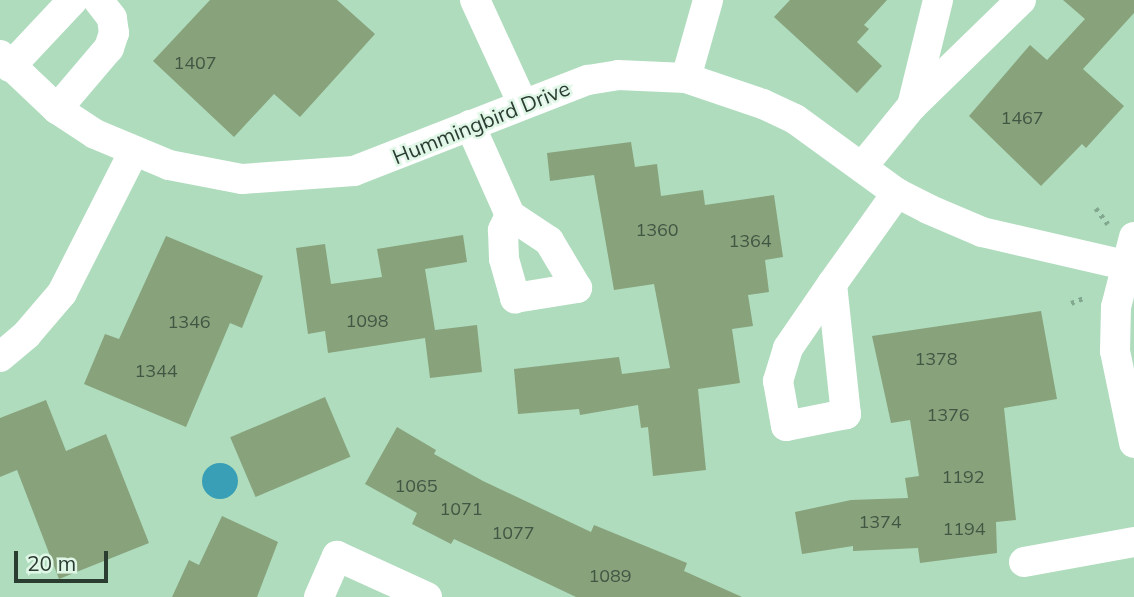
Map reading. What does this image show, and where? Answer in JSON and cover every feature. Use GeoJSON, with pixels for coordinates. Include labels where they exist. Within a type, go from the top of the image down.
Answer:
{"type":"FeatureCollection","features":[{"type":"Feature","properties":{"kind":"street"},"geometry":{"type":"LineString","coordinates":[[5,61],[73,0]]}},
{"type":"Feature","properties":{"kind":"street"},"geometry":{"type":"LineString","coordinates":[[57,109],[109,48],[114,33],[112,18],[98,0]]}},
{"type":"Feature","properties":{"kind":"street"},"geometry":{"type":"LineString","coordinates":[[475,0],[492,30],[522,102]]}},
{"type":"Feature","properties":{"kind":"street"},"geometry":{"type":"LineString","coordinates":[[686,78],[708,0]]}},
{"type":"Feature","properties":{"kind":"street"},"geometry":{"type":"LineString","coordinates":[[912,106],[938,0]]}},
{"type":"Feature","properties":{"kind":"street"},"geometry":{"type":"LineString","coordinates":[[862,167],[912,106],[1021,0]]}},
{"type":"Feature","properties":{"kind":"street","name":"Hummingbird Drive"},"geometry":{"type":"LineString","coordinates":[[5,61],[57,109],[134,151],[169,165],[242,179],[315,177],[379,163],[522,102],[608,77],[686,78],[763,104],[795,119],[897,193],[982,232],[1125,265]]}},
{"type":"Feature","properties":{"kind":"street"},"geometry":{"type":"LineString","coordinates":[[470,125],[510,215]]}},
{"type":"Feature","properties":{"kind":"street"},"geometry":{"type":"LineString","coordinates":[[0,357],[27,334],[62,293],[134,151]]}},
{"type":"Feature","properties":{"kind":"street"},"geometry":{"type":"LineString","coordinates":[[832,284],[897,193]]}},
{"type":"Feature","properties":{"kind":"street"},"geometry":{"type":"LineString","coordinates":[[1121,231],[1125,265],[1115,351],[1134,443]]}},
{"type":"Feature","properties":{"kind":"street"},"geometry":{"type":"LineString","coordinates":[[1024,562],[1134,542]]}},
{"type":"Feature","properties":{"kind":"street"},"geometry":{"type":"LineString","coordinates":[[319,597],[337,556],[427,597]]}},
{"type":"Feature","properties":{"kind":"path"},"geometry":{"type":"LineString","coordinates":[[1096,208],[1121,231]]}},
{"type":"Feature","properties":{"kind":"path"},"geometry":{"type":"LineString","coordinates":[[1071,303],[1093,294]]}},
{"type":"Feature","properties":{"kind":"water"},"geometry":{"type":"Polygon","coordinates":[[[220,463],[233,468],[238,481],[233,494],[220,499],[207,494],[202,481],[207,468],[220,463]]]}},
{"type":"Feature","properties":{"kind":"building"},"geometry":{"type":"Polygon","coordinates":[[[210,0],[337,0],[375,34],[300,117],[274,94],[234,137],[153,61],[210,0]]]}},
{"type":"Feature","properties":{"kind":"building"},"geometry":{"type":"Polygon","coordinates":[[[790,0],[887,0],[864,25],[869,29],[857,42],[882,66],[857,93],[774,17],[790,0]]]}},
{"type":"Feature","properties":{"kind":"building"},"geometry":{"type":"Polygon","coordinates":[[[1063,0],[1134,0],[1134,13],[1083,69],[1124,106],[1086,148],[1082,144],[1041,186],[969,116],[1030,45],[1047,60],[1085,19],[1063,0]]]}},
{"type":"Feature","properties":{"kind":"building"},"geometry":{"type":"Polygon","coordinates":[[[631,142],[635,167],[657,164],[661,196],[703,190],[705,205],[774,195],[783,257],[765,260],[769,292],[748,295],[753,326],[732,329],[740,383],[698,389],[706,470],[653,476],[648,427],[641,428],[638,405],[580,415],[579,409],[518,414],[514,369],[619,357],[622,374],[670,368],[654,284],[614,290],[594,175],[550,181],[547,153],[631,142]]]}},
{"type":"Feature","properties":{"kind":"building"},"geometry":{"type":"Polygon","coordinates":[[[463,235],[467,262],[425,269],[435,330],[477,325],[482,372],[430,378],[425,338],[328,353],[325,331],[308,334],[296,248],[325,244],[331,284],[382,277],[377,249],[463,235]]]}},
{"type":"Feature","properties":{"kind":"building"},"geometry":{"type":"Polygon","coordinates":[[[166,236],[263,276],[242,328],[230,323],[186,427],[84,384],[105,334],[119,339],[166,236]]]}},
{"type":"Feature","properties":{"kind":"building"},"geometry":{"type":"Polygon","coordinates":[[[1041,311],[1057,399],[1004,408],[1016,520],[996,522],[997,553],[920,563],[918,548],[853,551],[853,546],[802,554],[795,512],[851,500],[908,498],[905,478],[919,476],[910,420],[891,423],[872,336],[1041,311]]]}},
{"type":"Feature","properties":{"kind":"building"},"geometry":{"type":"Polygon","coordinates":[[[325,397],[350,457],[256,497],[230,437],[325,397]]]}},
{"type":"Feature","properties":{"kind":"building"},"geometry":{"type":"Polygon","coordinates":[[[46,400],[66,451],[106,434],[149,543],[59,579],[17,470],[0,477],[0,418],[46,400]]]}},
{"type":"Feature","properties":{"kind":"building"},"geometry":{"type":"Polygon","coordinates":[[[397,427],[436,450],[434,454],[483,481],[591,532],[594,525],[687,563],[684,571],[742,597],[576,597],[454,539],[451,544],[412,524],[417,513],[365,484],[397,427]]]}},
{"type":"Feature","properties":{"kind":"building"},"geometry":{"type":"Polygon","coordinates":[[[222,516],[278,542],[257,597],[172,597],[189,560],[199,565],[222,516]]]}}]}
